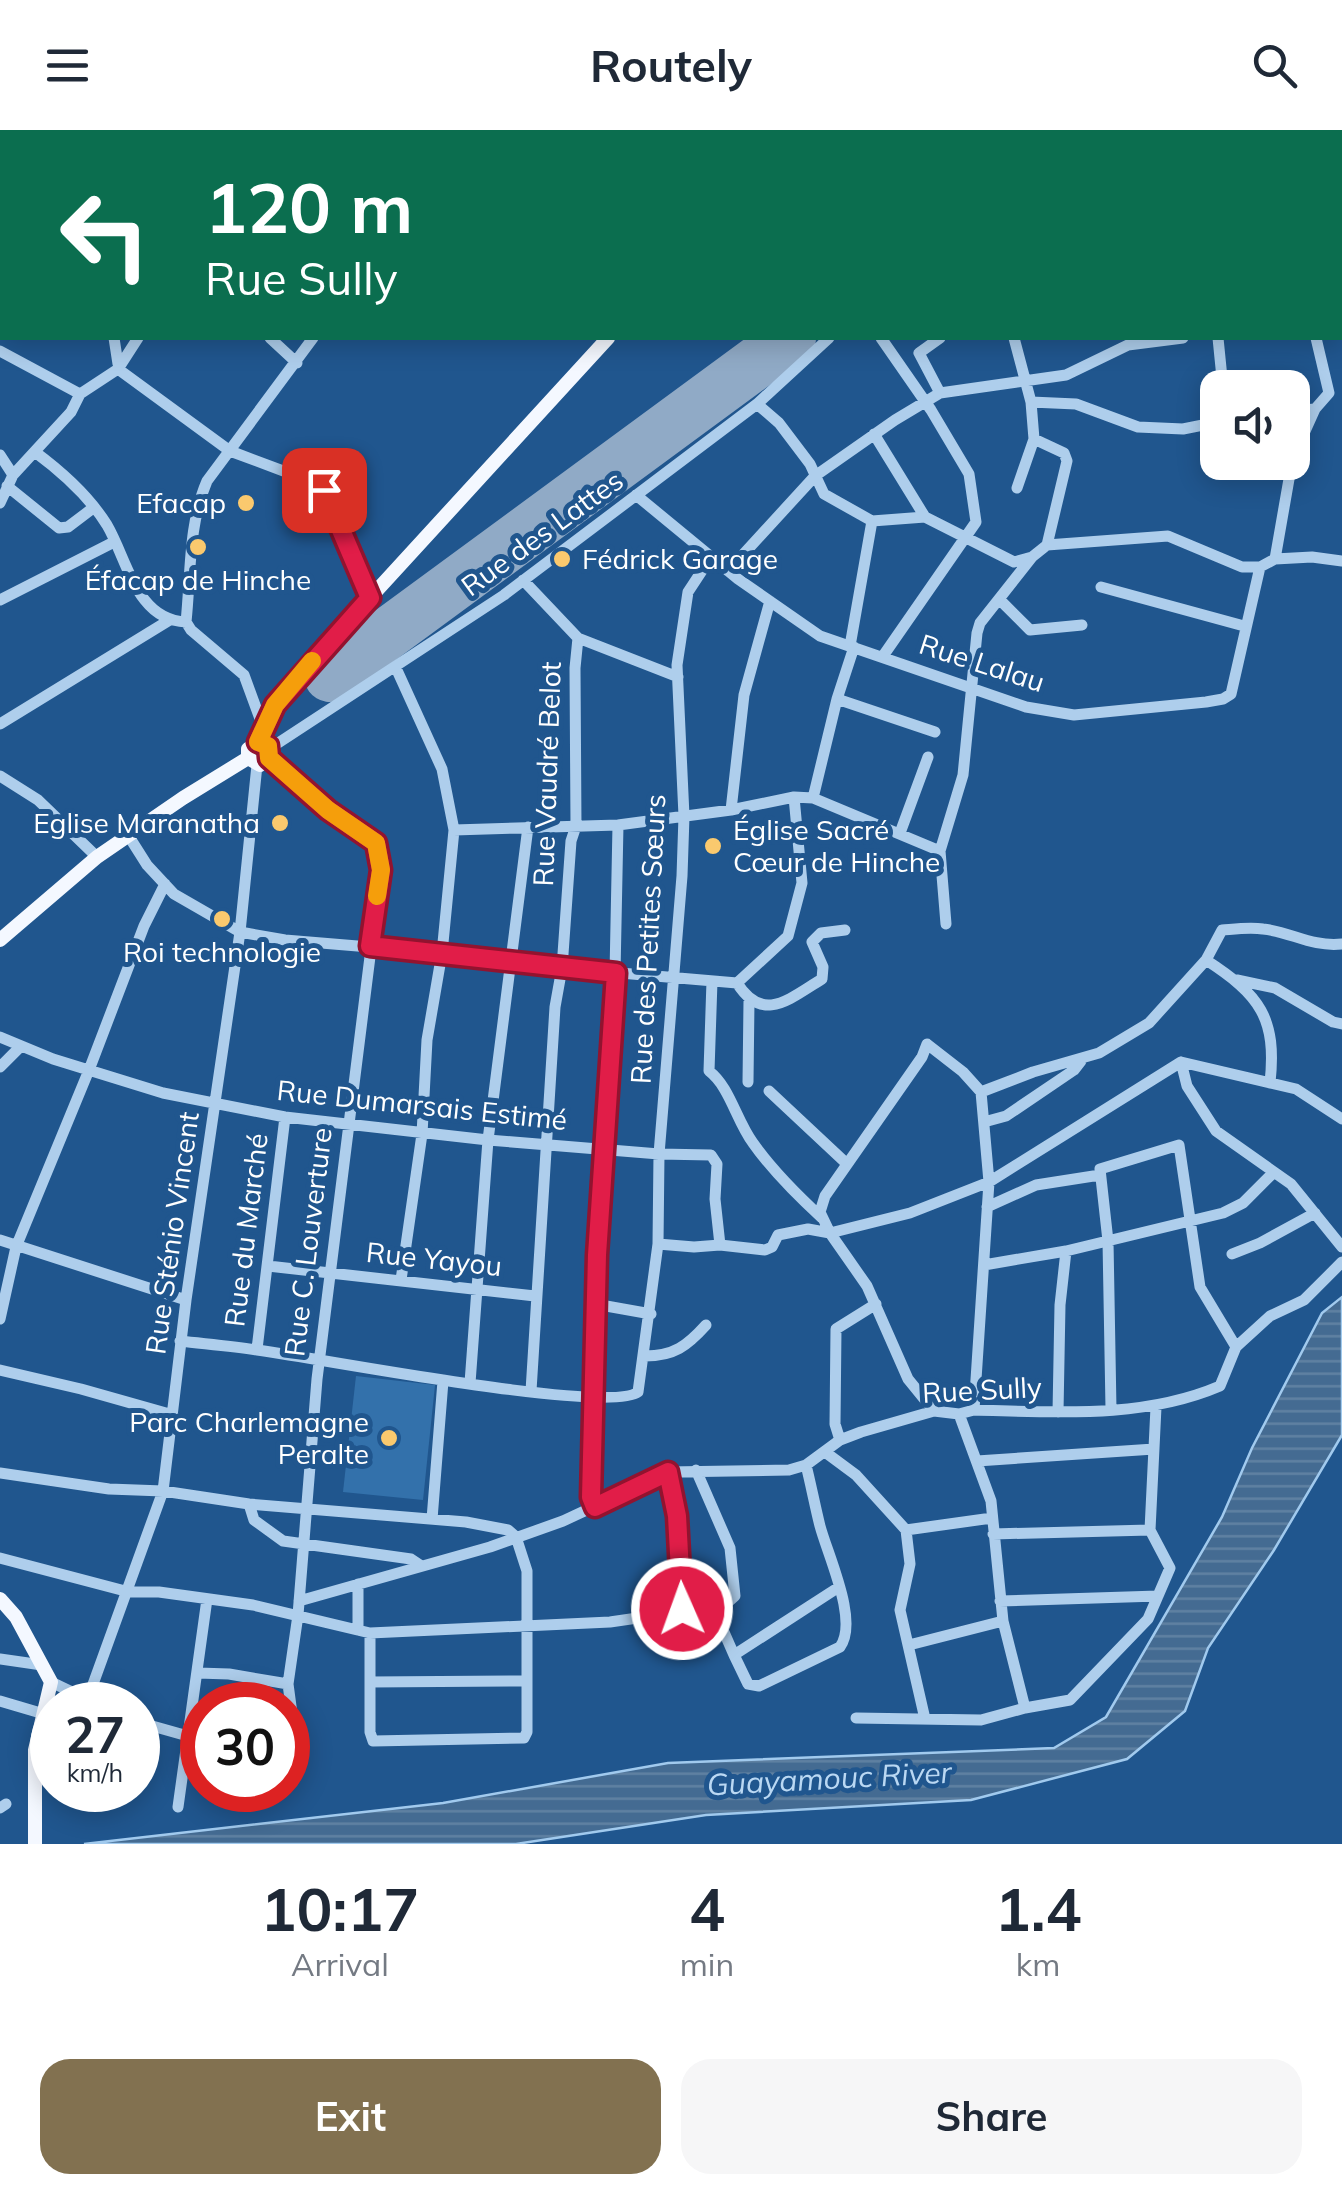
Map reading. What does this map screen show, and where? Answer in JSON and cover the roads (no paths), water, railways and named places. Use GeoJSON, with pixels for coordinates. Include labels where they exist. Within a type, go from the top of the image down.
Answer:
{"type":"FeatureCollection","features":[{"type":"Feature","properties":{"kind":"main road"},"geometry":{"type":"LineString","coordinates":[[0,940],[97,857],[260,754],[263,727],[275,705],[303,671],[606,340]]}},
{"type":"Feature","properties":{"kind":"main road"},"geometry":{"type":"LineString","coordinates":[[0,1599],[16,1617],[51,1682]]}},
{"type":"Feature","properties":{"kind":"main road"},"geometry":{"type":"LineString","coordinates":[[33,1812],[34,1844]]}},
{"type":"Feature","properties":{"kind":"street"},"geometry":{"type":"LineString","coordinates":[[115,340],[118,369]]}},
{"type":"Feature","properties":{"kind":"street"},"geometry":{"type":"LineString","coordinates":[[0,503],[10,480],[71,412],[80,394],[118,369],[137,340]]}},
{"type":"Feature","properties":{"kind":"street"},"geometry":{"type":"LineString","coordinates":[[272,340],[297,363]]}},
{"type":"Feature","properties":{"kind":"street"},"geometry":{"type":"LineString","coordinates":[[263,727],[244,675],[186,622],[198,501],[207,481],[312,340]]}},
{"type":"Feature","properties":{"kind":"street","name":"Rue des Lattes"},"geometry":{"type":"LineString","coordinates":[[260,754],[396,668],[523,580],[757,404],[827,340]]}},
{"type":"Feature","properties":{"kind":"street"},"geometry":{"type":"LineString","coordinates":[[882,340],[969,474],[976,522],[883,656]]}},
{"type":"Feature","properties":{"kind":"street"},"geometry":{"type":"LineString","coordinates":[[937,340],[919,353],[940,393]]}},
{"type":"Feature","properties":{"kind":"street"},"geometry":{"type":"LineString","coordinates":[[1015,340],[1031,402],[1034,440],[1017,488]]}},
{"type":"Feature","properties":{"kind":"street"},"geometry":{"type":"LineString","coordinates":[[1218,340],[1221,370]]}},
{"type":"Feature","properties":{"kind":"street"},"geometry":{"type":"LineString","coordinates":[[1310,420],[1315,409],[1336,393],[1317,340]]}},
{"type":"Feature","properties":{"kind":"street"},"geometry":{"type":"LineString","coordinates":[[728,571],[816,476],[940,393],[1066,375],[1130,341]]}},
{"type":"Feature","properties":{"kind":"street"},"geometry":{"type":"LineString","coordinates":[[0,351],[80,394]]}},
{"type":"Feature","properties":{"kind":"street"},"geometry":{"type":"LineString","coordinates":[[118,369],[230,451],[309,480],[324,490],[370,598]]}},
{"type":"Feature","properties":{"kind":"street"},"geometry":{"type":"LineString","coordinates":[[1031,402],[1076,404],[1138,427],[1200,425]]}},
{"type":"Feature","properties":{"kind":"street"},"geometry":{"type":"LineString","coordinates":[[757,404],[779,423],[824,494],[872,521],[925,517]]}},
{"type":"Feature","properties":{"kind":"street"},"geometry":{"type":"LineString","coordinates":[[1310,409],[1315,409]]}},
{"type":"Feature","properties":{"kind":"street"},"geometry":{"type":"LineString","coordinates":[[874,434],[925,517],[1014,562],[1032,558]]}},
{"type":"Feature","properties":{"kind":"street"},"geometry":{"type":"LineString","coordinates":[[946,924],[940,851],[963,774],[977,633],[980,623],[1047,544],[1067,461],[1064,454],[1034,440]]}},
{"type":"Feature","properties":{"kind":"street"},"geometry":{"type":"LineString","coordinates":[[36,452],[72,483],[106,524],[142,599],[168,621]]}},
{"type":"Feature","properties":{"kind":"street"},"geometry":{"type":"LineString","coordinates":[[0,455],[10,480],[60,528],[68,527],[93,508]]}},
{"type":"Feature","properties":{"kind":"street"},"geometry":{"type":"LineString","coordinates":[[1275,558],[1289,480]]}},
{"type":"Feature","properties":{"kind":"street","name":"Rue Lalau"},"geometry":{"type":"LineString","coordinates":[[636,495],[728,571],[820,636],[1026,707],[1074,715],[1223,699],[1231,694],[1260,567]]}},
{"type":"Feature","properties":{"kind":"street"},"geometry":{"type":"LineString","coordinates":[[813,798],[852,646],[872,521]]}},
{"type":"Feature","properties":{"kind":"street"},"geometry":{"type":"LineString","coordinates":[[1047,544],[1168,536],[1242,567],[1260,567],[1275,558],[1339,558]]}},
{"type":"Feature","properties":{"kind":"street"},"geometry":{"type":"LineString","coordinates":[[0,600],[114,542]]}},
{"type":"Feature","properties":{"kind":"street","name":"Rue des Petites Sœurs"},"geometry":{"type":"LineString","coordinates":[[592,1397],[627,1398],[638,1392],[651,1314],[684,816],[678,677],[688,592],[711,557]]}},
{"type":"Feature","properties":{"kind":"street"},"geometry":{"type":"LineString","coordinates":[[523,580],[578,638],[678,677]]}},
{"type":"Feature","properties":{"kind":"street"},"geometry":{"type":"LineString","coordinates":[[1101,587],[1244,626]]}},
{"type":"Feature","properties":{"kind":"street"},"geometry":{"type":"LineString","coordinates":[[999,599],[1030,630],[1082,625]]}},
{"type":"Feature","properties":{"kind":"street"},"geometry":{"type":"LineString","coordinates":[[730,810],[744,696],[770,601]]}},
{"type":"Feature","properties":{"kind":"street"},"geometry":{"type":"LineString","coordinates":[[0,724],[168,621],[186,622]]}},
{"type":"Feature","properties":{"kind":"street","name":"Rue Vaudré Belot"},"geometry":{"type":"LineString","coordinates":[[531,1391],[545,1144],[571,840],[576,826],[578,638]]}},
{"type":"Feature","properties":{"kind":"street"},"geometry":{"type":"LineString","coordinates":[[396,668],[442,769],[454,830],[442,953],[427,1040],[422,1134],[401,1280]]}},
{"type":"Feature","properties":{"kind":"street"},"geometry":{"type":"LineString","coordinates":[[837,699],[935,732]]}},
{"type":"Feature","properties":{"kind":"street","name":"Rue Sténio Vincent"},"geometry":{"type":"LineString","coordinates":[[100,1682],[162,1491],[240,932],[260,754]]}},
{"type":"Feature","properties":{"kind":"street","name":"Rue C. Louverture"},"geometry":{"type":"LineString","coordinates":[[260,754],[328,810],[376,843],[381,870],[319,1360],[288,1682]]}},
{"type":"Feature","properties":{"kind":"street"},"geometry":{"type":"LineString","coordinates":[[900,833],[928,757]]}},
{"type":"Feature","properties":{"kind":"street"},"geometry":{"type":"LineString","coordinates":[[0,776],[38,800],[97,857]]}},
{"type":"Feature","properties":{"kind":"street"},"geometry":{"type":"LineString","coordinates":[[454,830],[618,825],[794,797],[813,798],[940,851]]}},
{"type":"Feature","properties":{"kind":"street"},"geometry":{"type":"LineString","coordinates":[[128,835],[146,865],[165,884],[187,903],[240,932],[285,940],[738,983],[788,936],[802,882],[794,797]]}},
{"type":"Feature","properties":{"kind":"street"},"geometry":{"type":"LineString","coordinates":[[595,1507],[591,1497],[595,1304],[616,973],[618,825]]}},
{"type":"Feature","properties":{"kind":"street"},"geometry":{"type":"LineString","coordinates":[[470,1383],[488,1140],[528,827]]}},
{"type":"Feature","properties":{"kind":"street"},"geometry":{"type":"LineString","coordinates":[[0,1319],[16,1247],[90,1070],[144,926],[165,884]]}},
{"type":"Feature","properties":{"kind":"street"},"geometry":{"type":"LineString","coordinates":[[981,1092],[1081,1060],[1149,1023],[1206,960],[1222,930],[1265,929],[1326,946],[1342,944]]}},
{"type":"Feature","properties":{"kind":"street"},"geometry":{"type":"LineString","coordinates":[[749,1000],[768,1006],[819,982],[824,975],[823,967],[812,942],[821,933],[845,930]]}},
{"type":"Feature","properties":{"kind":"street"},"geometry":{"type":"LineString","coordinates":[[1206,960],[1238,980],[1276,988],[1342,1024]]}},
{"type":"Feature","properties":{"kind":"street"},"geometry":{"type":"LineString","coordinates":[[1238,980],[1268,1020],[1274,1050],[1270,1083]]}},
{"type":"Feature","properties":{"kind":"street"},"geometry":{"type":"LineString","coordinates":[[712,981],[708,1071],[721,1080],[753,1144],[822,1218],[876,1304],[908,1378],[934,1411]]}},
{"type":"Feature","properties":{"kind":"street"},"geometry":{"type":"LineString","coordinates":[[738,983],[749,1000],[748,1082]]}},
{"type":"Feature","properties":{"kind":"street","name":"Rue Dumarsais Estimé"},"geometry":{"type":"LineString","coordinates":[[0,1038],[162,1094],[285,1117],[422,1134],[714,1157],[720,1245]]}},
{"type":"Feature","properties":{"kind":"street"},"geometry":{"type":"LineString","coordinates":[[822,1218],[825,1196],[928,1044],[981,1092],[989,1182],[974,1410]]}},
{"type":"Feature","properties":{"kind":"street"},"geometry":{"type":"LineString","coordinates":[[0,1067],[20,1047]]}},
{"type":"Feature","properties":{"kind":"street"},"geometry":{"type":"LineString","coordinates":[[984,1122],[1006,1116],[1074,1070],[1081,1060]]}},
{"type":"Feature","properties":{"kind":"street"},"geometry":{"type":"LineString","coordinates":[[1181,1062],[1188,1086],[1216,1131],[1292,1184],[1342,1247]]}},
{"type":"Feature","properties":{"kind":"street"},"geometry":{"type":"LineString","coordinates":[[658,1244],[769,1250],[775,1239],[786,1233],[808,1229],[830,1233],[910,1213],[989,1182],[1181,1062],[1296,1089],[1342,1119]]}},
{"type":"Feature","properties":{"kind":"street"},"geometry":{"type":"LineString","coordinates":[[769,1091],[847,1164]]}},
{"type":"Feature","properties":{"kind":"street","name":"Rue du Marché"},"geometry":{"type":"LineString","coordinates":[[257,1350],[285,1117]]}},
{"type":"Feature","properties":{"kind":"street"},"geometry":{"type":"LineString","coordinates":[[1111,1409],[1108,1241],[1100,1169],[1179,1144],[1200,1287],[1236,1347]]}},
{"type":"Feature","properties":{"kind":"street"},"geometry":{"type":"LineString","coordinates":[[984,1265],[1192,1222],[1242,1202],[1273,1172]]}},
{"type":"Feature","properties":{"kind":"street"},"geometry":{"type":"LineString","coordinates":[[987,1207],[1036,1186],[1100,1175]]}},
{"type":"Feature","properties":{"kind":"street"},"geometry":{"type":"LineString","coordinates":[[1232,1254],[1315,1213]]}},
{"type":"Feature","properties":{"kind":"street"},"geometry":{"type":"LineString","coordinates":[[0,1240],[186,1300]]}},
{"type":"Feature","properties":{"kind":"street"},"geometry":{"type":"LineString","coordinates":[[1058,1412],[1060,1305],[1066,1251]]}},
{"type":"Feature","properties":{"kind":"street","name":"Rue Sully"},"geometry":{"type":"LineString","coordinates":[[298,1608],[358,1584],[516,1537],[595,1507],[668,1472],[788,1470],[806,1465],[840,1440],[934,1411],[1058,1412],[1156,1406],[1190,1398],[1220,1386],[1236,1347],[1270,1316],[1304,1300],[1342,1262]]}},
{"type":"Feature","properties":{"kind":"street","name":"Rue Yayou"},"geometry":{"type":"LineString","coordinates":[[268,1266],[536,1296]]}},
{"type":"Feature","properties":{"kind":"street"},"geometry":{"type":"LineString","coordinates":[[595,1304],[651,1314]]}},
{"type":"Feature","properties":{"kind":"street"},"geometry":{"type":"LineString","coordinates":[[840,1440],[835,1424],[836,1328],[876,1304]]}},
{"type":"Feature","properties":{"kind":"street"},"geometry":{"type":"LineString","coordinates":[[645,1356],[676,1352],[706,1325]]}},
{"type":"Feature","properties":{"kind":"street"},"geometry":{"type":"LineString","coordinates":[[180,1341],[443,1380],[592,1397]]}},
{"type":"Feature","properties":{"kind":"street"},"geometry":{"type":"LineString","coordinates":[[0,1370],[173,1415]]}},
{"type":"Feature","properties":{"kind":"street"},"geometry":{"type":"LineString","coordinates":[[432,1519],[443,1380]]}},
{"type":"Feature","properties":{"kind":"street"},"geometry":{"type":"LineString","coordinates":[[856,1718],[981,1720],[1070,1700],[1148,1619],[1170,1568],[1150,1530],[1156,1406]]}},
{"type":"Feature","properties":{"kind":"street"},"geometry":{"type":"LineString","coordinates":[[959,1414],[991,1501],[1003,1621],[1025,1708]]}},
{"type":"Feature","properties":{"kind":"street"},"geometry":{"type":"LineString","coordinates":[[977,1460],[1154,1450]]}},
{"type":"Feature","properties":{"kind":"street"},"geometry":{"type":"LineString","coordinates":[[825,1452],[856,1475],[906,1530],[910,1564],[900,1610],[926,1719]]}},
{"type":"Feature","properties":{"kind":"street"},"geometry":{"type":"LineString","coordinates":[[713,1607],[752,1686],[840,1648],[845,1640],[845,1605],[806,1465]]}},
{"type":"Feature","properties":{"kind":"street"},"geometry":{"type":"LineString","coordinates":[[0,1558],[128,1592],[298,1608],[364,1632],[610,1622],[713,1607],[735,1596],[730,1548],[696,1470]]}},
{"type":"Feature","properties":{"kind":"street"},"geometry":{"type":"LineString","coordinates":[[668,1472],[677,1516],[682,1609]]}},
{"type":"Feature","properties":{"kind":"street"},"geometry":{"type":"LineString","coordinates":[[0,1473],[109,1489],[162,1491],[249,1504],[432,1519],[508,1530],[516,1537],[527,1570],[527,1732],[520,1740],[379,1742],[371,1738],[370,1682],[358,1584]]}},
{"type":"Feature","properties":{"kind":"street"},"geometry":{"type":"LineString","coordinates":[[249,1504],[254,1520],[283,1541],[412,1559],[420,1565]]}},
{"type":"Feature","properties":{"kind":"street"},"geometry":{"type":"LineString","coordinates":[[906,1530],[992,1518]]}},
{"type":"Feature","properties":{"kind":"street"},"geometry":{"type":"LineString","coordinates":[[993,1534],[1150,1530]]}},
{"type":"Feature","properties":{"kind":"street"},"geometry":{"type":"LineString","coordinates":[[734,1655],[839,1587]]}},
{"type":"Feature","properties":{"kind":"street"},"geometry":{"type":"LineString","coordinates":[[1000,1601],[1158,1596]]}},
{"type":"Feature","properties":{"kind":"street"},"geometry":{"type":"LineString","coordinates":[[196,1682],[207,1599]]}},
{"type":"Feature","properties":{"kind":"street"},"geometry":{"type":"LineString","coordinates":[[909,1645],[1003,1621]]}},
{"type":"Feature","properties":{"kind":"street"},"geometry":{"type":"LineString","coordinates":[[0,1659],[42,1664]]}},
{"type":"Feature","properties":{"kind":"street"},"geometry":{"type":"LineString","coordinates":[[198,1673],[276,1682]]}},
{"type":"Feature","properties":{"kind":"street"},"geometry":{"type":"LineString","coordinates":[[370,1682],[526,1681]]}},
{"type":"Feature","properties":{"kind":"street"},"geometry":{"type":"LineString","coordinates":[[0,1701],[30,1710]]}},
{"type":"Feature","properties":{"kind":"street"},"geometry":{"type":"LineString","coordinates":[[178,1807],[180,1790]]}},
{"type":"Feature","properties":{"kind":"water","name":"Guayamouc River"},"geometry":{"type":"Polygon","coordinates":[[[1342,1297],[1342,1435],[1274,1550],[1208,1648],[1185,1711],[1127,1759],[971,1800],[706,1815],[516,1844],[84,1844],[443,1803],[668,1763],[1054,1748],[1106,1717],[1222,1517],[1252,1448],[1322,1313],[1342,1297]]]}},
{"type":"Feature","properties":{"kind":"place","name":"Efacap"},"geometry":{"type":"Point","coordinates":[246,503]}},
{"type":"Feature","properties":{"kind":"place","name":"Éfacap de Hinche"},"geometry":{"type":"Point","coordinates":[198,547]}},
{"type":"Feature","properties":{"kind":"place","name":"Fédrick Garage"},"geometry":{"type":"Point","coordinates":[562,559]}},
{"type":"Feature","properties":{"kind":"place","name":"Eglise Maranatha"},"geometry":{"type":"Point","coordinates":[280,823]}},
{"type":"Feature","properties":{"kind":"place","name":"Église Sacré Cœur de Hinche"},"geometry":{"type":"Point","coordinates":[713,846]}},
{"type":"Feature","properties":{"kind":"place","name":"Roi technologie"},"geometry":{"type":"Point","coordinates":[222,919]}},
{"type":"Feature","properties":{"kind":"place","name":"Parc Charlemagne Peralte"},"geometry":{"type":"Point","coordinates":[389,1438]}}]}
